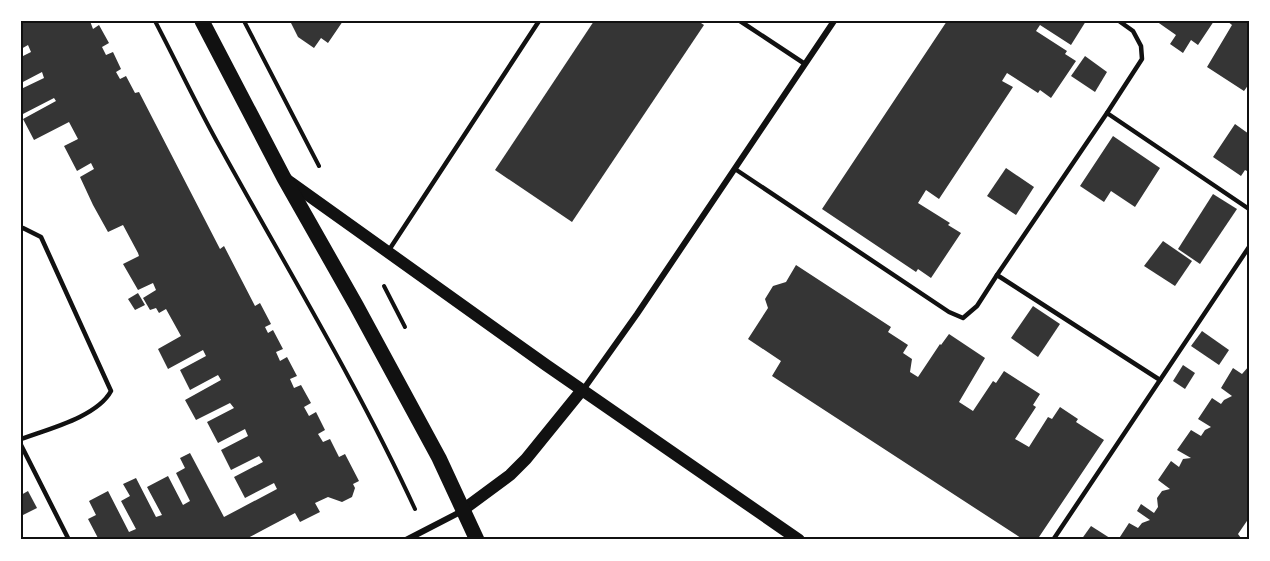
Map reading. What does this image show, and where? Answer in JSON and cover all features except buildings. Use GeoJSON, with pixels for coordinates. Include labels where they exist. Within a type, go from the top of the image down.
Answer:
{"type":"FeatureCollection","features":[{"type":"Feature","properties":{"kind":"main road"},"geometry":{"type":"LineString","coordinates":[[202,21],[284,178],[439,458],[477,540]]}},
{"type":"Feature","properties":{"kind":"main road"},"geometry":{"type":"LineString","coordinates":[[284,178],[582,390],[799,540]]}},
{"type":"Feature","properties":{"kind":"main road"},"geometry":{"type":"LineString","coordinates":[[464,509],[510,475],[526,459],[582,390]]}},
{"type":"Feature","properties":{"kind":"street"},"geometry":{"type":"LineString","coordinates":[[582,390],[637,314],[834,21]]}},
{"type":"Feature","properties":{"kind":"street"},"geometry":{"type":"LineString","coordinates":[[406,540],[464,509]]}},
{"type":"Feature","properties":{"kind":"lane"},"geometry":{"type":"LineString","coordinates":[[388,252],[539,21]]}},
{"type":"Feature","properties":{"kind":"lane"},"geometry":{"type":"LineString","coordinates":[[740,21],[805,64]]}},
{"type":"Feature","properties":{"kind":"lane"},"geometry":{"type":"LineString","coordinates":[[735,169],[948,312],[963,318],[977,306],[1142,59],[1141,46],[1133,31],[1119,21]]}},
{"type":"Feature","properties":{"kind":"lane"},"geometry":{"type":"LineString","coordinates":[[1107,113],[1249,209]]}},
{"type":"Feature","properties":{"kind":"lane"},"geometry":{"type":"LineString","coordinates":[[21,229],[41,237],[111,391],[106,401],[77,418],[21,439]]}},
{"type":"Feature","properties":{"kind":"lane"},"geometry":{"type":"LineString","coordinates":[[1053,540],[1249,247]]}},
{"type":"Feature","properties":{"kind":"lane"},"geometry":{"type":"LineString","coordinates":[[997,274],[1160,380]]}},
{"type":"Feature","properties":{"kind":"lane"},"geometry":{"type":"LineString","coordinates":[[21,445],[69,540]]}},
{"type":"Feature","properties":{"kind":"path"},"geometry":{"type":"LineString","coordinates":[[155,21],[219,145],[316,317],[401,480]]}},
{"type":"Feature","properties":{"kind":"path"},"geometry":{"type":"LineString","coordinates":[[244,21],[323,175]]}}]}
